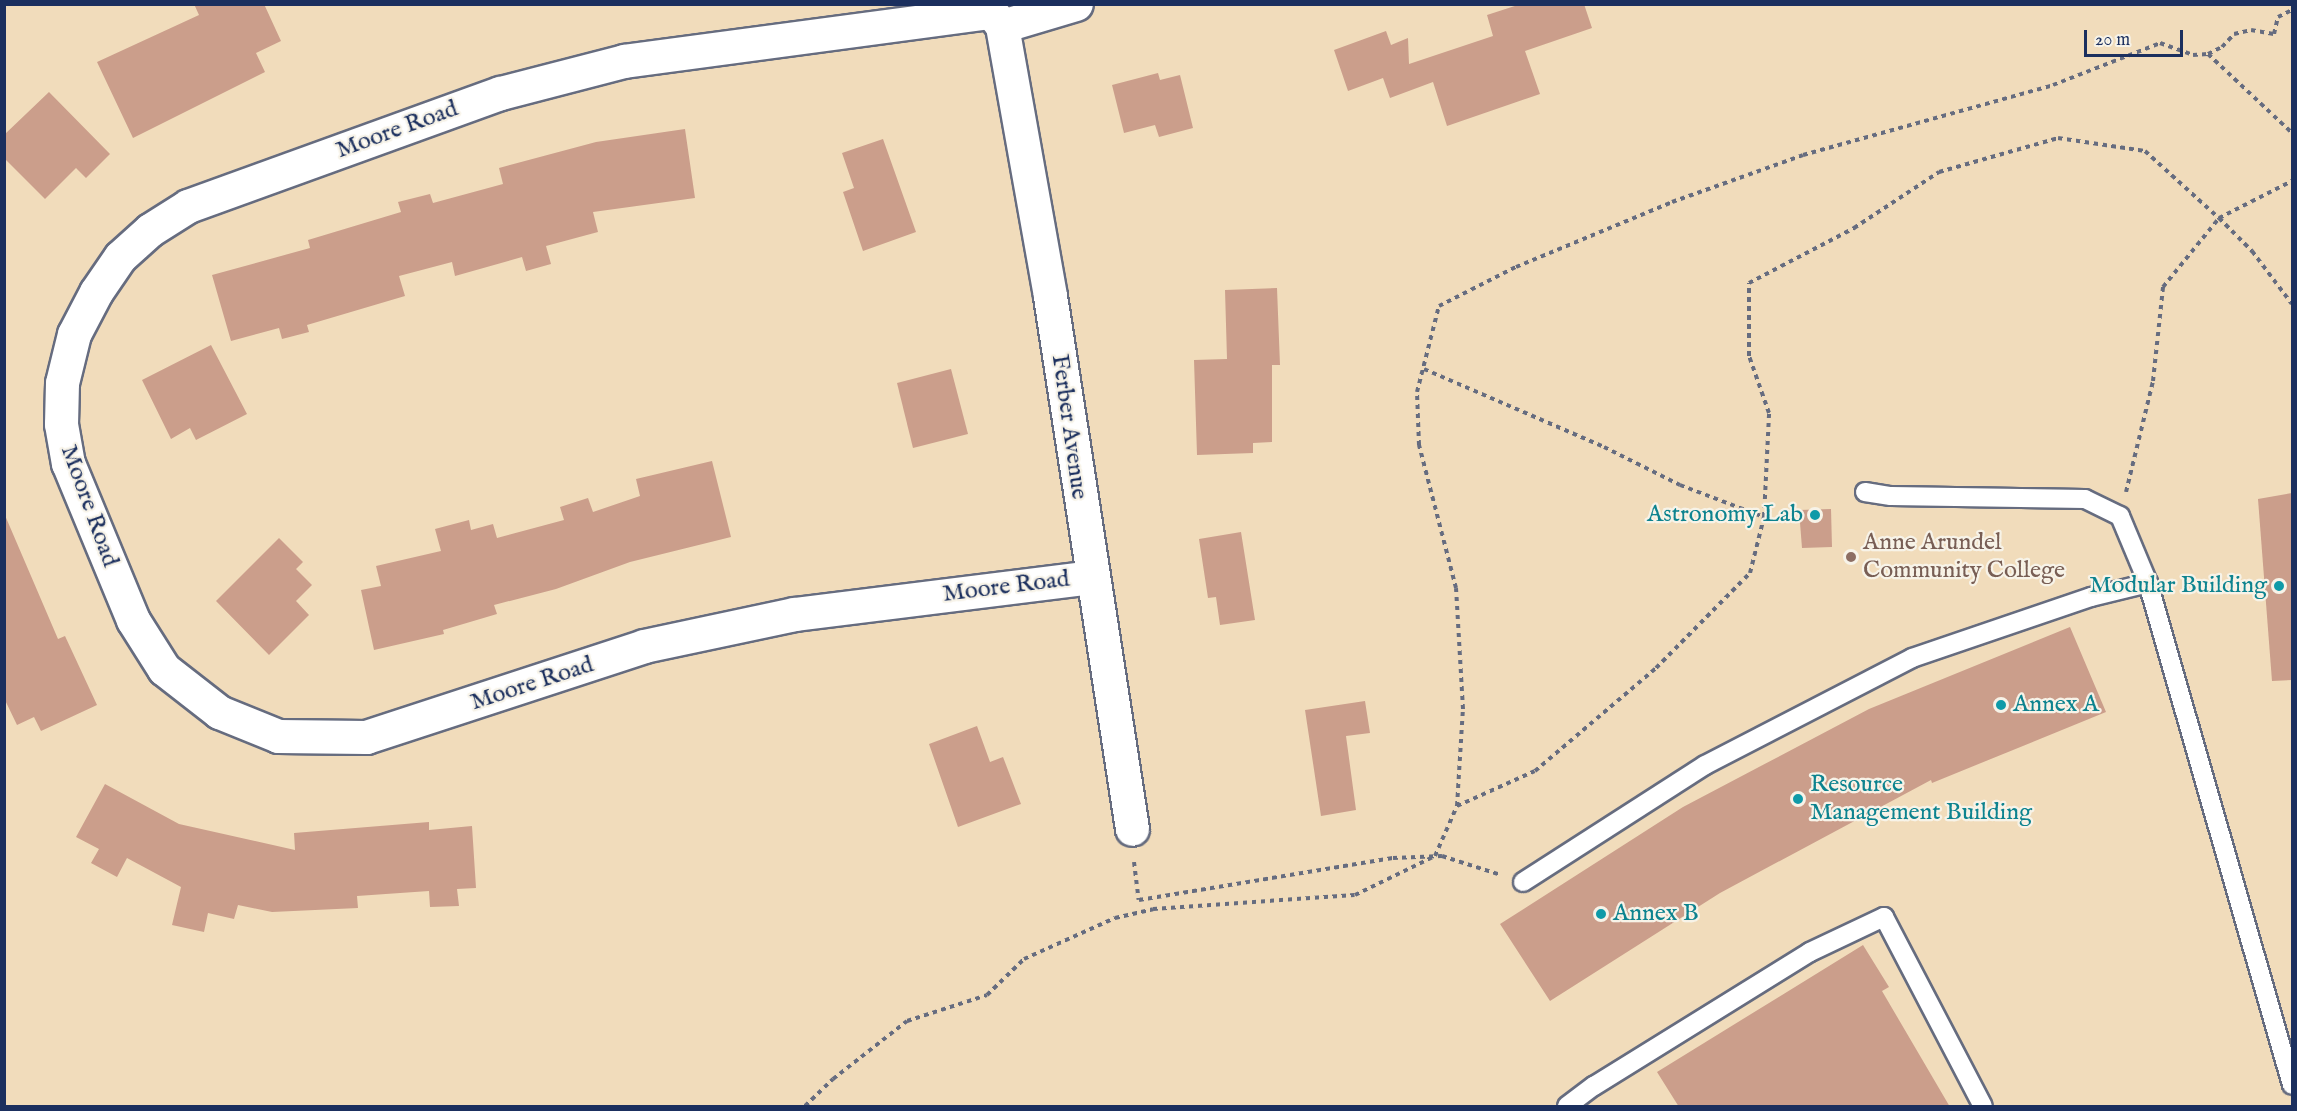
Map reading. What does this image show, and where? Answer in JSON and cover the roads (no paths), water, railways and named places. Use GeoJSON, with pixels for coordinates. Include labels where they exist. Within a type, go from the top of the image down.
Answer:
{"type":"FeatureCollection","features":[{"type":"Feature","properties":{"kind":"street","name":"Moore Road"},"geometry":{"type":"LineString","coordinates":[[1076,4],[624,61],[500,93],[188,206],[150,230],[120,257],[96,292],[74,334],[62,383],[62,424],[68,463],[133,620],[164,669],[219,712],[278,736],[324,739],[366,737],[644,646],[794,614],[1090,577]]}},
{"type":"Feature","properties":{"kind":"street","name":"Ferber Avenue"},"geometry":{"type":"LineString","coordinates":[[992,14],[1050,296],[1090,577],[1132,829]]}},
{"type":"Feature","properties":{"kind":"lane"},"geometry":{"type":"LineString","coordinates":[[1865,492],[1891,496],[2085,499],[2120,516],[2148,583],[2292,1085]]}},
{"type":"Feature","properties":{"kind":"lane"},"geometry":{"type":"LineString","coordinates":[[1524,882],[1705,765],[1912,658],[2091,597],[2148,583]]}},
{"type":"Feature","properties":{"kind":"lane"},"geometry":{"type":"LineString","coordinates":[[1567,1107],[1594,1086],[1810,951],[1884,917],[1983,1107]]}},
{"type":"Feature","properties":{"kind":"place","name":"Astronomy Lab"},"geometry":{"type":"Point","coordinates":[1815,515]}},
{"type":"Feature","properties":{"kind":"place","name":"Anne Arundel Community College"},"geometry":{"type":"Point","coordinates":[1851,557]}},
{"type":"Feature","properties":{"kind":"place","name":"Modular Building"},"geometry":{"type":"Point","coordinates":[2279,586]}},
{"type":"Feature","properties":{"kind":"place","name":"Annex A"},"geometry":{"type":"Point","coordinates":[2001,705]}},
{"type":"Feature","properties":{"kind":"place","name":"Resource Management Building"},"geometry":{"type":"Point","coordinates":[1798,799]}},
{"type":"Feature","properties":{"kind":"place","name":"Annex B"},"geometry":{"type":"Point","coordinates":[1601,914]}}]}
